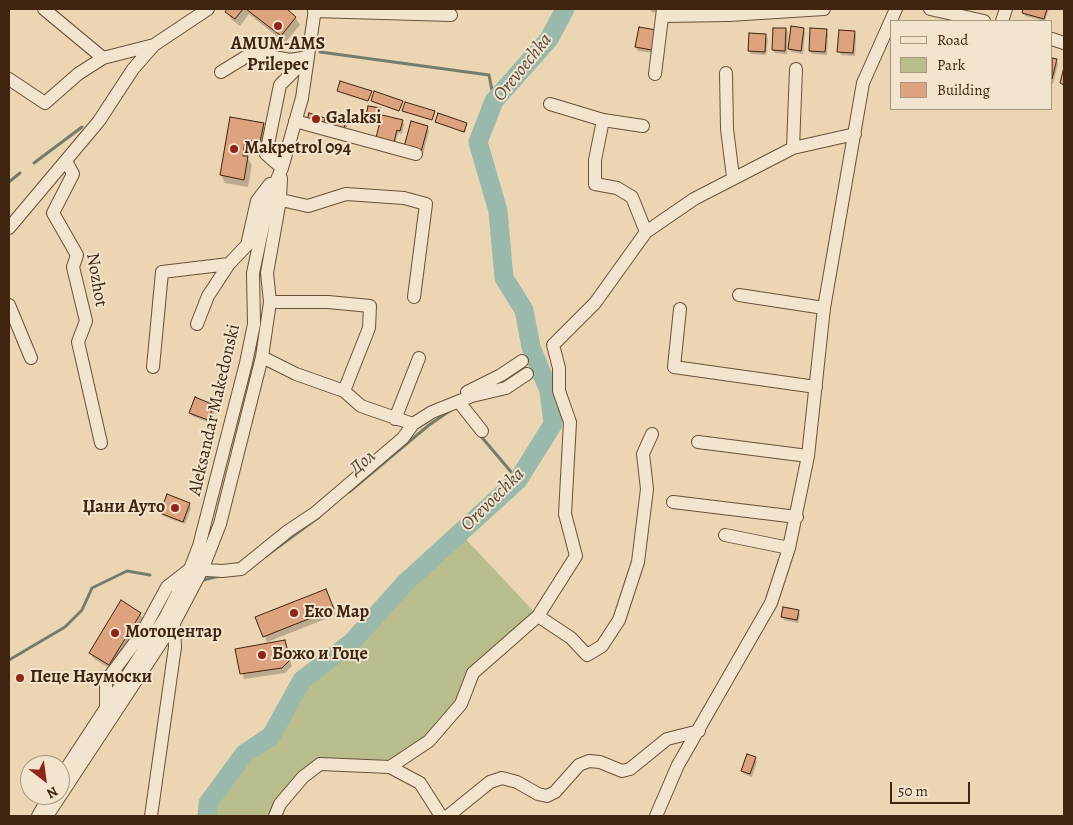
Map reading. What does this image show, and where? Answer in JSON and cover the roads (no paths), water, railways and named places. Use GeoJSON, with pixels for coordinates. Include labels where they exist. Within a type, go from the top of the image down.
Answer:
{"type":"FeatureCollection","features":[{"type":"Feature","properties":{"kind":"street"},"geometry":{"type":"LineString","coordinates":[[44,9],[103,58]]}},
{"type":"Feature","properties":{"kind":"street"},"geometry":{"type":"LineString","coordinates":[[655,74],[663,12],[824,9]]}},
{"type":"Feature","properties":{"kind":"street"},"geometry":{"type":"LineString","coordinates":[[930,9],[980,20]]}},
{"type":"Feature","properties":{"kind":"street"},"geometry":{"type":"LineString","coordinates":[[9,228],[99,121],[133,69],[154,45],[206,10]]}},
{"type":"Feature","properties":{"kind":"street","name":"Aleksandar Makedonski"},"geometry":{"type":"LineString","coordinates":[[196,570],[254,324],[253,273],[275,199],[294,121],[302,98],[314,10],[451,16]]}},
{"type":"Feature","properties":{"kind":"street"},"geometry":{"type":"LineString","coordinates":[[656,816],[672,778],[771,603],[789,548],[797,517],[808,456],[824,308],[863,83],[890,22]]}},
{"type":"Feature","properties":{"kind":"street"},"geometry":{"type":"LineString","coordinates":[[9,79],[45,103],[78,74],[103,58],[154,45]]}},
{"type":"Feature","properties":{"kind":"street"},"geometry":{"type":"LineString","coordinates":[[221,72],[252,53],[290,60],[308,57]]}},
{"type":"Feature","properties":{"kind":"street"},"geometry":{"type":"LineString","coordinates":[[282,168],[266,154],[280,85],[308,57]]}},
{"type":"Feature","properties":{"kind":"street"},"geometry":{"type":"LineString","coordinates":[[793,148],[796,69]]}},
{"type":"Feature","properties":{"kind":"street"},"geometry":{"type":"LineString","coordinates":[[726,73],[726,129],[734,177]]}},
{"type":"Feature","properties":{"kind":"street"},"geometry":{"type":"LineString","coordinates":[[550,104],[603,120],[642,126]]}},
{"type":"Feature","properties":{"kind":"street"},"geometry":{"type":"LineString","coordinates":[[603,120],[595,160],[595,184],[617,188],[632,197],[646,232]]}},
{"type":"Feature","properties":{"kind":"street"},"geometry":{"type":"LineString","coordinates":[[294,121],[416,154]]}},
{"type":"Feature","properties":{"kind":"street"},"geometry":{"type":"LineString","coordinates":[[390,766],[429,741],[461,704],[473,673],[538,616],[576,556],[565,514],[570,422],[559,391],[559,368],[553,345],[595,303],[646,232],[694,199],[793,148],[855,134]]}},
{"type":"Feature","properties":{"kind":"street","name":"Nozhot"},"geometry":{"type":"LineString","coordinates":[[66,161],[73,174],[53,213],[77,255],[73,267],[86,321],[78,342],[101,442]]}},
{"type":"Feature","properties":{"kind":"street","name":"Aleksandar Makedonski"},"geometry":{"type":"LineString","coordinates":[[197,324],[208,296],[229,264],[247,245],[257,201],[282,168]]}},
{"type":"Feature","properties":{"kind":"street"},"geometry":{"type":"LineString","coordinates":[[275,199],[308,206],[346,194],[404,198],[426,204],[414,297]]}},
{"type":"Feature","properties":{"kind":"street","name":"Aleksandar Makedonski"},"geometry":{"type":"LineString","coordinates":[[47,816],[170,620],[220,524],[262,358],[270,302],[267,273],[275,199]]}},
{"type":"Feature","properties":{"kind":"street"},"geometry":{"type":"LineString","coordinates":[[153,367],[162,272],[229,264]]}},
{"type":"Feature","properties":{"kind":"street"},"geometry":{"type":"LineString","coordinates":[[739,295],[824,308]]}},
{"type":"Feature","properties":{"kind":"street"},"geometry":{"type":"LineString","coordinates":[[270,302],[328,302],[370,306],[369,328],[344,391]]}},
{"type":"Feature","properties":{"kind":"street"},"geometry":{"type":"LineString","coordinates":[[9,305],[31,358]]}},
{"type":"Feature","properties":{"kind":"street"},"geometry":{"type":"LineString","coordinates":[[680,309],[674,367],[816,387]]}},
{"type":"Feature","properties":{"kind":"street","name":"Aleksandar Makedonski"},"geometry":{"type":"LineString","coordinates":[[262,358],[296,374],[344,391],[361,406],[413,424]]}},
{"type":"Feature","properties":{"kind":"street"},"geometry":{"type":"LineString","coordinates":[[395,419],[419,358]]}},
{"type":"Feature","properties":{"kind":"street"},"geometry":{"type":"LineString","coordinates":[[106,706],[106,681],[142,633],[167,587],[196,570],[240,569],[252,562],[274,541],[315,513],[375,462],[403,438],[413,424],[459,395],[500,375],[522,361]]}},
{"type":"Feature","properties":{"kind":"street"},"geometry":{"type":"LineString","coordinates":[[432,412],[472,396],[506,388],[527,374]]}},
{"type":"Feature","properties":{"kind":"street"},"geometry":{"type":"LineString","coordinates":[[459,402],[482,431]]}},
{"type":"Feature","properties":{"kind":"street"},"geometry":{"type":"LineString","coordinates":[[538,616],[571,638],[587,655],[602,646],[619,620],[638,562],[647,489],[643,454],[652,434]]}},
{"type":"Feature","properties":{"kind":"street"},"geometry":{"type":"LineString","coordinates":[[698,442],[808,456]]}},
{"type":"Feature","properties":{"kind":"street"},"geometry":{"type":"LineString","coordinates":[[673,502],[797,517]]}},
{"type":"Feature","properties":{"kind":"street"},"geometry":{"type":"LineString","coordinates":[[725,535],[789,548]]}},
{"type":"Feature","properties":{"kind":"street","name":"Aleksandar Makedonski"},"geometry":{"type":"LineString","coordinates":[[70,762],[106,706],[170,620]]}},
{"type":"Feature","properties":{"kind":"street","name":"Aleksandar Makedonski"},"geometry":{"type":"LineString","coordinates":[[151,816],[175,647],[170,620]]}},
{"type":"Feature","properties":{"kind":"street"},"geometry":{"type":"LineString","coordinates":[[448,816],[490,782],[502,778],[517,782],[538,794],[547,796],[556,792],[579,765],[589,761],[600,762],[622,771],[630,769],[667,739],[699,731]]}},
{"type":"Feature","properties":{"kind":"street"},"geometry":{"type":"LineString","coordinates":[[275,816],[280,804],[303,777],[320,764],[390,766],[420,783],[440,816]]}},
{"type":"Feature","properties":{"kind":"street"},"geometry":{"type":"LineString","coordinates":[[38,816],[44,805]]}},
{"type":"Feature","properties":{"kind":"waterway","name":"Orevoechka"},"geometry":{"type":"LineString","coordinates":[[207,816],[208,803],[244,754],[271,736],[302,680],[352,642],[405,583],[518,480],[553,424],[549,391],[531,347],[524,310],[504,278],[498,211],[478,142],[494,101],[549,39],[565,9]]}},
{"type":"Feature","properties":{"kind":"waterway"},"geometry":{"type":"LineString","coordinates":[[320,52],[489,75],[494,101]]}},
{"type":"Feature","properties":{"kind":"waterway"},"geometry":{"type":"LineString","coordinates":[[34,163],[82,127]]}},
{"type":"Feature","properties":{"kind":"waterway"},"geometry":{"type":"LineString","coordinates":[[9,182],[20,173]]}},
{"type":"Feature","properties":{"kind":"waterway","name":"Дол"},"geometry":{"type":"LineString","coordinates":[[349,492],[429,425],[451,410]]}},
{"type":"Feature","properties":{"kind":"waterway","name":"Дол"},"geometry":{"type":"LineString","coordinates":[[479,434],[518,480]]}},
{"type":"Feature","properties":{"kind":"waterway","name":"Дол"},"geometry":{"type":"LineString","coordinates":[[266,556],[319,517]]}},
{"type":"Feature","properties":{"kind":"waterway","name":"Дол"},"geometry":{"type":"LineString","coordinates":[[9,660],[65,627],[82,610],[92,588],[127,571],[150,575]]}},
{"type":"Feature","properties":{"kind":"waterway","name":"Дол"},"geometry":{"type":"LineString","coordinates":[[203,580],[220,576]]}},
{"type":"Feature","properties":{"kind":"place","name":"AMUM-AMS Prilepec"},"geometry":{"type":"Point","coordinates":[278,26]}},
{"type":"Feature","properties":{"kind":"place","name":"Galaksi"},"geometry":{"type":"Point","coordinates":[316,119]}},
{"type":"Feature","properties":{"kind":"place","name":"Makpetrol 094"},"geometry":{"type":"Point","coordinates":[234,149]}},
{"type":"Feature","properties":{"kind":"place","name":"Џани Ауто"},"geometry":{"type":"Point","coordinates":[175,508]}},
{"type":"Feature","properties":{"kind":"place","name":"Еко Мар"},"geometry":{"type":"Point","coordinates":[294,613]}},
{"type":"Feature","properties":{"kind":"place","name":"Мотоцентар"},"geometry":{"type":"Point","coordinates":[115,633]}},
{"type":"Feature","properties":{"kind":"place","name":"Божо и Гоце"},"geometry":{"type":"Point","coordinates":[262,655]}},
{"type":"Feature","properties":{"kind":"place","name":"Пеце Наумоски"},"geometry":{"type":"Point","coordinates":[20,678]}}]}
